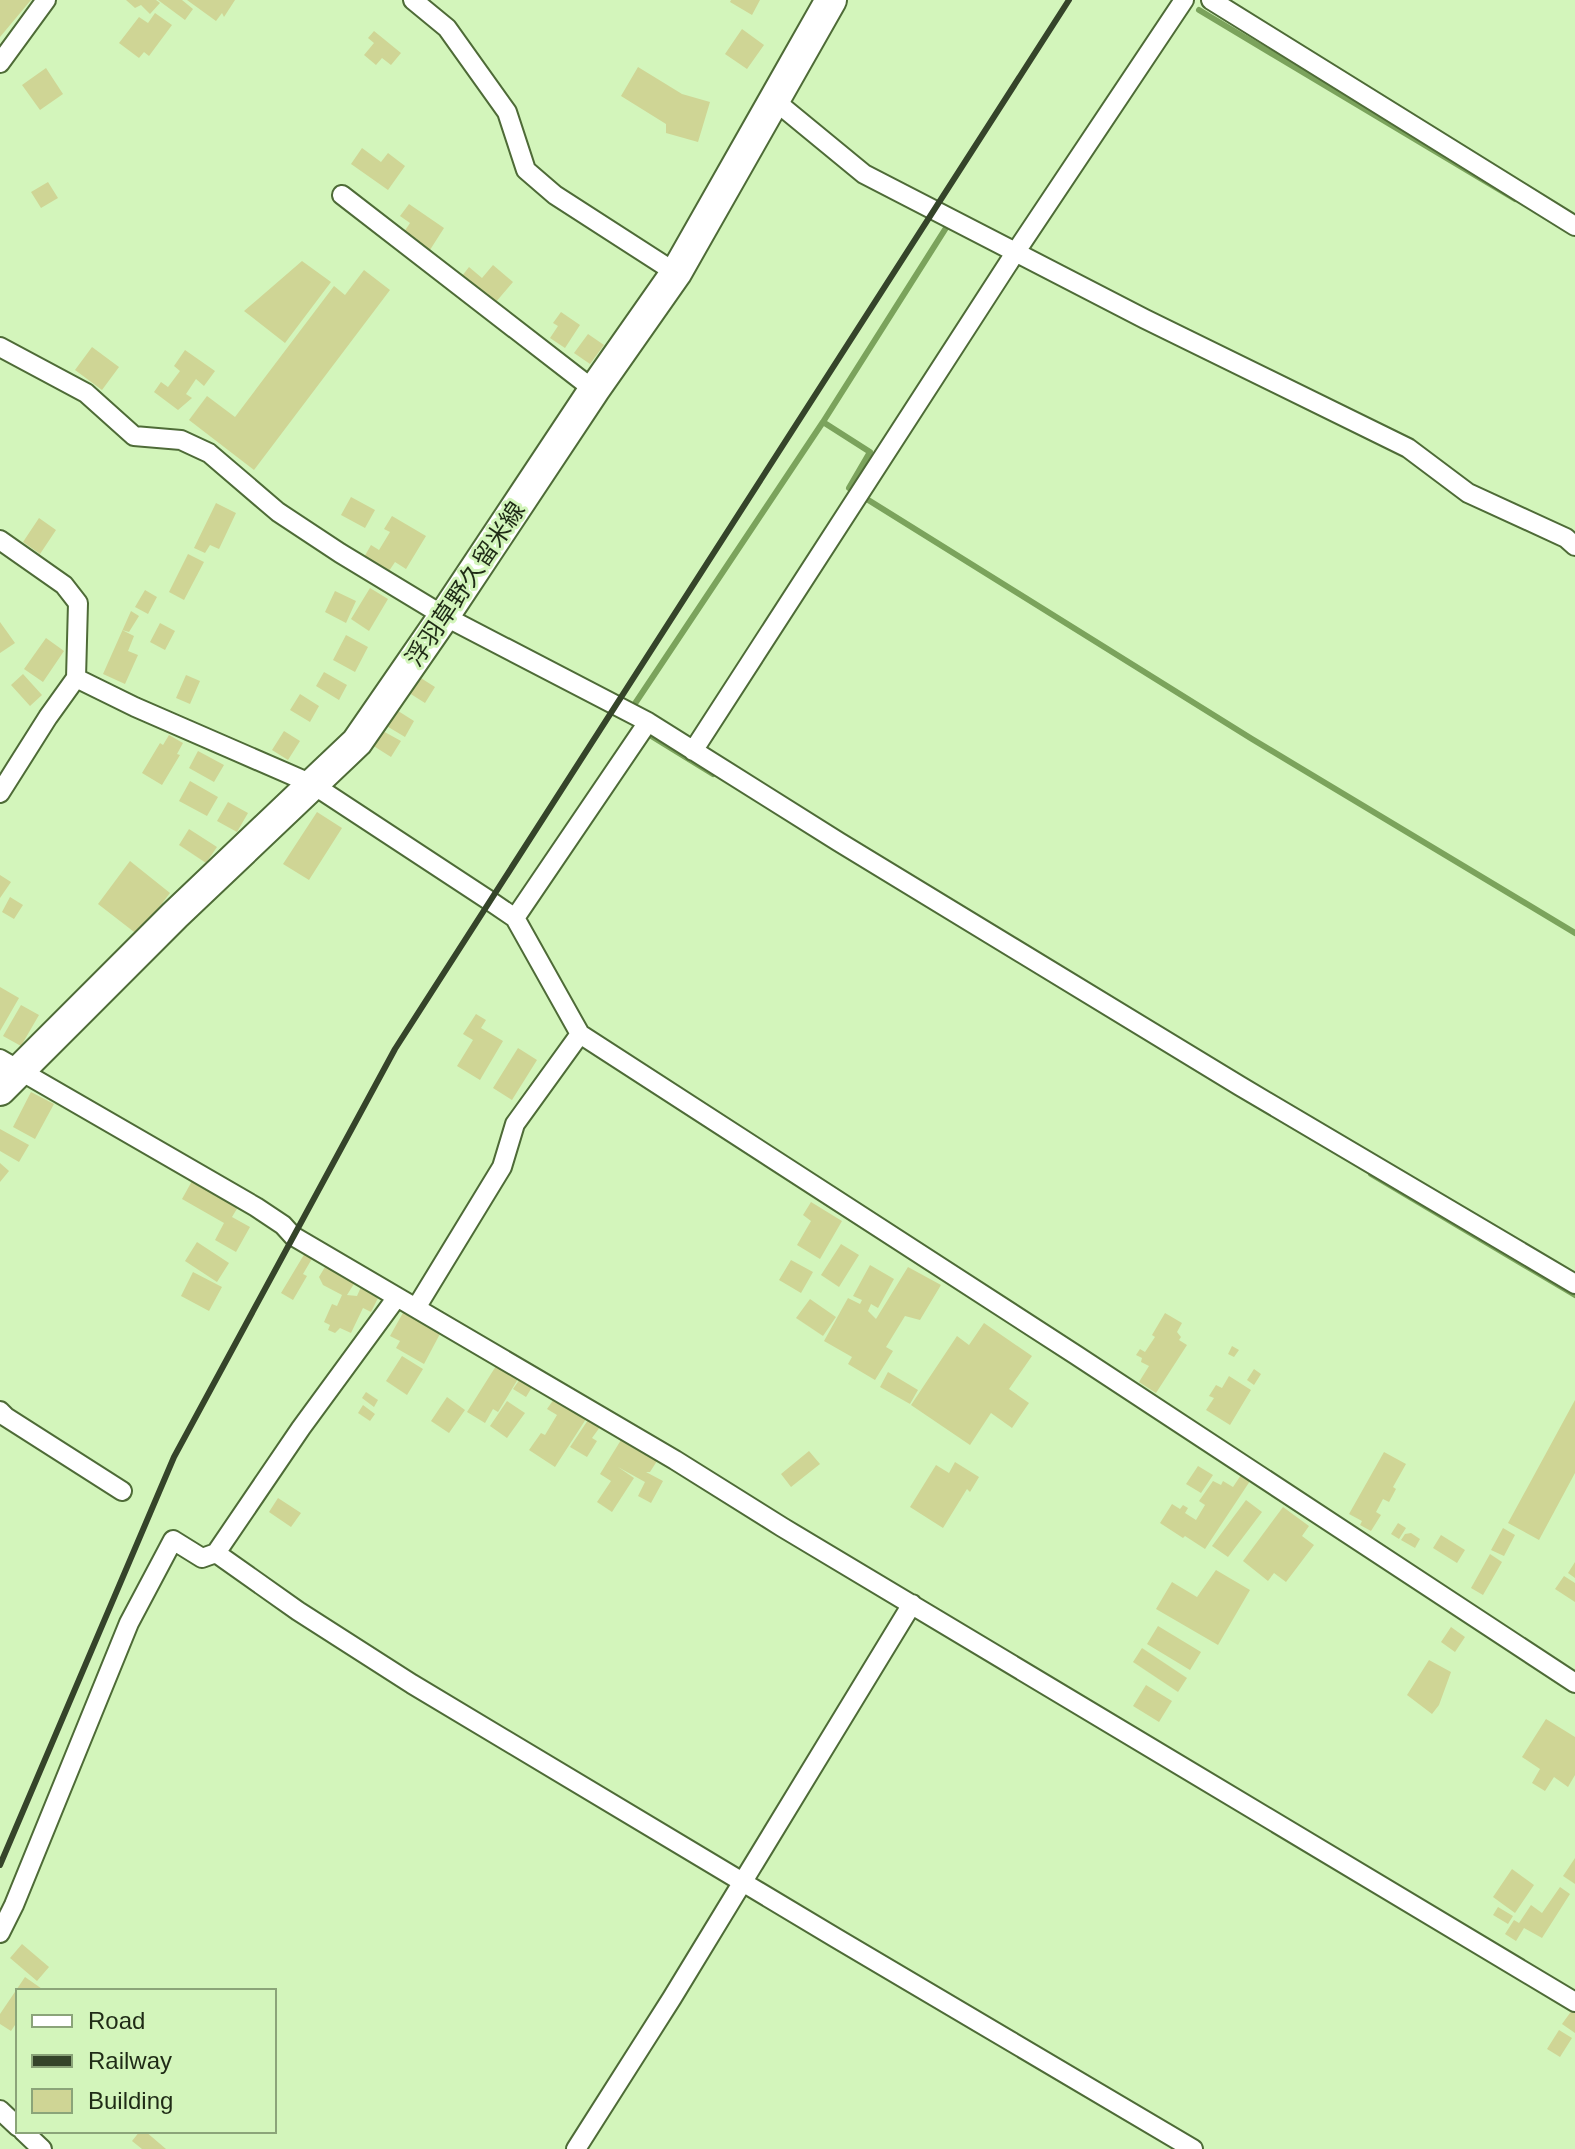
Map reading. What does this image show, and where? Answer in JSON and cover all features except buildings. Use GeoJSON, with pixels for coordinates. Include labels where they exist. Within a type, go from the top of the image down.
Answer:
{"type":"FeatureCollection","features":[{"type":"Feature","properties":{"kind":"main road","name":"浮羽草野久留米線"},"geometry":{"type":"LineString","coordinates":[[7,1073],[357,742],[676,273],[830,0]]}},
{"type":"Feature","properties":{"kind":"street"},"geometry":{"type":"LineString","coordinates":[[0,63],[46,0]]}},
{"type":"Feature","properties":{"kind":"street"},"geometry":{"type":"LineString","coordinates":[[413,0],[447,28],[507,112],[526,170],[555,195],[676,273]]}},
{"type":"Feature","properties":{"kind":"street"},"geometry":{"type":"LineString","coordinates":[[693,751],[1015,253],[1184,0]]}},
{"type":"Feature","properties":{"kind":"street"},"geometry":{"type":"LineString","coordinates":[[1211,0],[1575,226]]}},
{"type":"Feature","properties":{"kind":"street"},"geometry":{"type":"LineString","coordinates":[[774,100],[864,174],[1241,367],[1408,448],[1468,493],[1566,538],[1575,546]]}},
{"type":"Feature","properties":{"kind":"street"},"geometry":{"type":"LineString","coordinates":[[342,195],[594,390]]}},
{"type":"Feature","properties":{"kind":"street"},"geometry":{"type":"LineString","coordinates":[[0,347],[86,393],[134,436],[181,440],[209,453],[278,512],[340,553],[444,616],[648,722],[1240,1086],[1575,1284]]}},
{"type":"Feature","properties":{"kind":"street"},"geometry":{"type":"LineString","coordinates":[[0,540],[64,585],[78,603],[76,678],[0,793]]}},
{"type":"Feature","properties":{"kind":"street"},"geometry":{"type":"LineString","coordinates":[[76,678],[312,784],[515,918],[580,1034],[1575,1683]]}},
{"type":"Feature","properties":{"kind":"street"},"geometry":{"type":"LineString","coordinates":[[515,918],[648,722]]}},
{"type":"Feature","properties":{"kind":"street"},"geometry":{"type":"LineString","coordinates":[[416,1308],[502,1167],[515,1124],[580,1034]]}},
{"type":"Feature","properties":{"kind":"street"},"geometry":{"type":"LineString","coordinates":[[7,1073],[256,1207],[283,1225],[293,1236],[675,1460],[1575,2002]]}},
{"type":"Feature","properties":{"kind":"street"},"geometry":{"type":"LineString","coordinates":[[0,1933],[129,1623],[173,1540],[202,1558],[216,1553],[301,1428],[397,1297]]}},
{"type":"Feature","properties":{"kind":"street"},"geometry":{"type":"LineString","coordinates":[[0,1411],[122,1491]]}},
{"type":"Feature","properties":{"kind":"street"},"geometry":{"type":"LineString","coordinates":[[216,1553],[298,1611],[412,1684],[1193,2149]]}},
{"type":"Feature","properties":{"kind":"street"},"geometry":{"type":"LineString","coordinates":[[576,2149],[912,1604]]}},
{"type":"Feature","properties":{"kind":"street"},"geometry":{"type":"LineString","coordinates":[[0,2110],[16,2125]]}},
{"type":"Feature","properties":{"kind":"street"},"geometry":{"type":"LineString","coordinates":[[25,2133],[42,2149]]}},
{"type":"Feature","properties":{"kind":"waterway"},"geometry":{"type":"LineString","coordinates":[[1199,10],[1515,199]]}},
{"type":"Feature","properties":{"kind":"waterway"},"geometry":{"type":"LineString","coordinates":[[634,705],[823,422],[951,220]]}},
{"type":"Feature","properties":{"kind":"waterway"},"geometry":{"type":"LineString","coordinates":[[823,422],[870,452],[849,488],[1252,739],[1575,933]]}},
{"type":"Feature","properties":{"kind":"waterway"},"geometry":{"type":"LineString","coordinates":[[648,734],[713,774]]}},
{"type":"Feature","properties":{"kind":"waterway"},"geometry":{"type":"LineString","coordinates":[[1371,1174],[1575,1295]]}},
{"type":"Feature","properties":{"kind":"railway"},"geometry":{"type":"LineString","coordinates":[[0,1865],[174,1457],[395,1049],[1069,0]]}}]}
